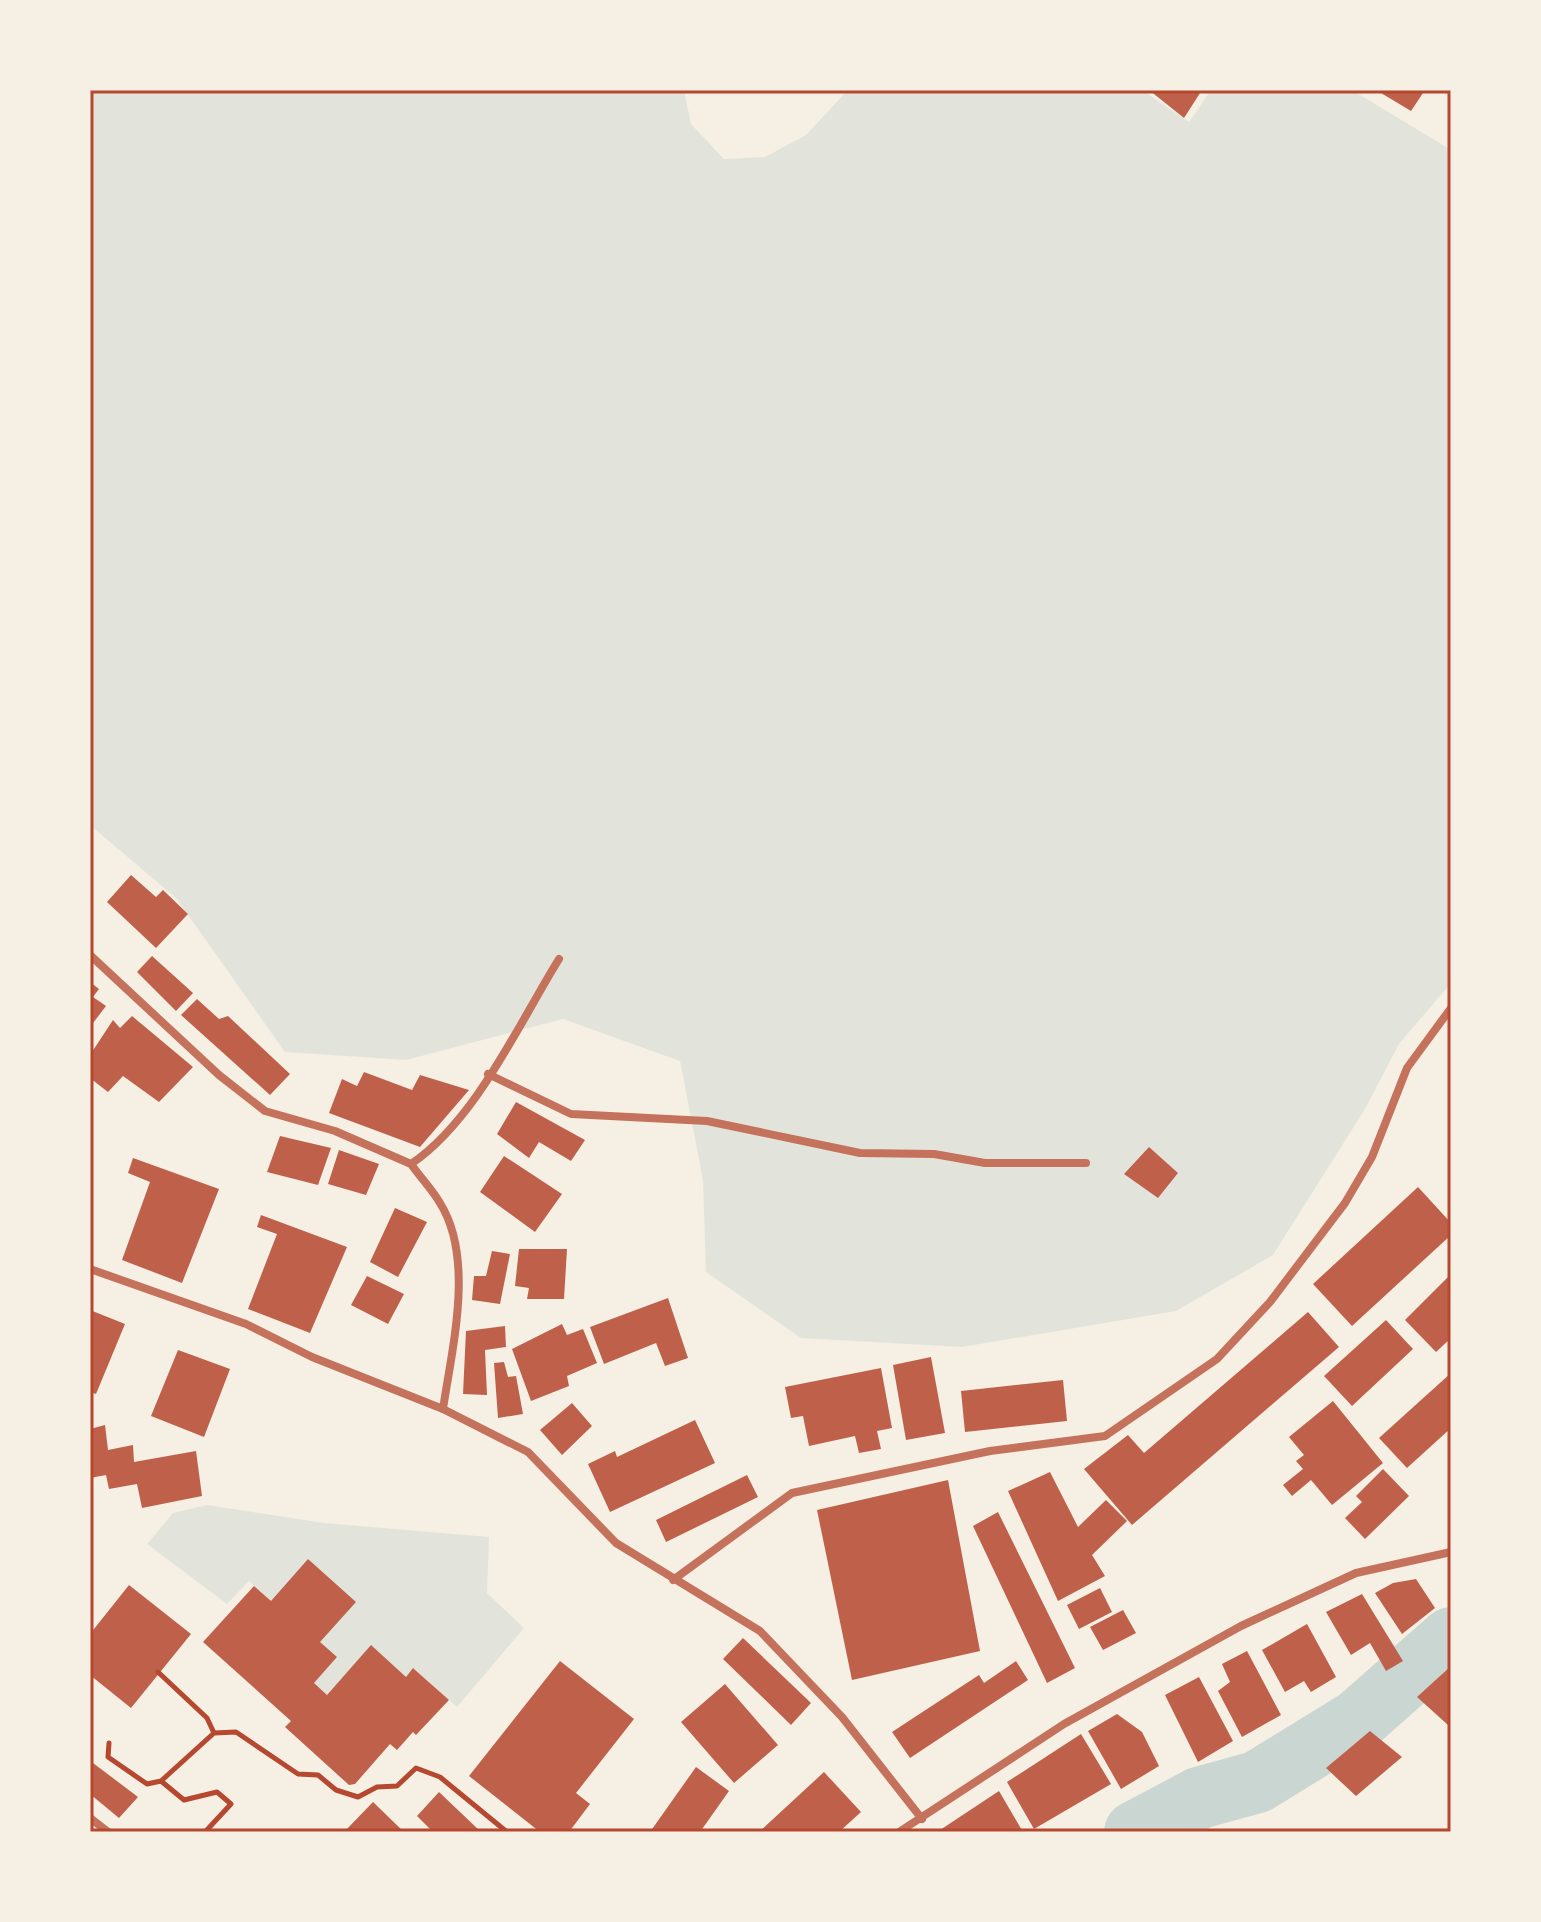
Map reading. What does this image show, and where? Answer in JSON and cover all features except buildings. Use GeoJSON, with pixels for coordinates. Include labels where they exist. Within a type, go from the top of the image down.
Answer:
{"type":"FeatureCollection","features":[{"type":"Feature","properties":{"kind":"street"},"geometry":{"type":"LineString","coordinates":[[90,955],[219,1075],[265,1111],[335,1131],[411,1164],[442,1205],[455,1244],[459,1301],[443,1409]]}},
{"type":"Feature","properties":{"kind":"street"},"geometry":{"type":"LineString","coordinates":[[411,1164],[425,1154],[481,1091],[488,1074],[559,959]]}},
{"type":"Feature","properties":{"kind":"street"},"geometry":{"type":"LineString","coordinates":[[673,1580],[792,1493],[990,1451],[1105,1436],[1217,1359],[1270,1302],[1345,1203],[1372,1157],[1407,1068],[1451,1008]]}},
{"type":"Feature","properties":{"kind":"street"},"geometry":{"type":"LineString","coordinates":[[488,1074],[571,1114],[707,1121],[860,1153],[934,1154],[985,1163],[1086,1163]]}},
{"type":"Feature","properties":{"kind":"street"},"geometry":{"type":"LineString","coordinates":[[90,1269],[246,1324],[312,1357],[443,1409],[528,1452],[616,1543],[760,1631],[842,1717],[922,1819]]}},
{"type":"Feature","properties":{"kind":"street"},"geometry":{"type":"LineString","coordinates":[[899,1832],[1064,1724],[1241,1626],[1356,1573],[1451,1552]]}},
{"type":"Feature","properties":{"kind":"street"},"geometry":{"type":"LineString","coordinates":[[90,1818],[108,1832]]}},
{"type":"Feature","properties":{"kind":"path"},"geometry":{"type":"LineString","coordinates":[[158,1672],[207,1718],[214,1733]]}},
{"type":"Feature","properties":{"kind":"path"},"geometry":{"type":"LineString","coordinates":[[109,1743],[108,1757],[147,1784],[161,1781],[214,1733],[236,1732],[298,1774],[318,1775],[336,1790],[358,1797],[377,1787],[397,1786],[416,1768],[440,1777],[507,1832]]}},
{"type":"Feature","properties":{"kind":"path"},"geometry":{"type":"LineString","coordinates":[[161,1781],[184,1800],[217,1792],[231,1804],[205,1832]]}},
{"type":"Feature","properties":{"kind":"shaded area"},"geometry":{"type":"Polygon","coordinates":[[[90,90],[684,90],[691,124],[724,159],[765,157],[806,135],[848,90],[1142,90],[1189,122],[1211,90],[1352,90],[1451,150],[1451,983],[1399,1044],[1365,1109],[1273,1255],[1176,1311],[962,1347],[801,1338],[706,1272],[703,1180],[680,1061],[563,1019],[406,1060],[285,1052],[176,898],[90,825],[90,90]]]}},
{"type":"Feature","properties":{"kind":"shaded area"},"geometry":{"type":"Polygon","coordinates":[[[207,1505],[324,1523],[489,1537],[487,1593],[524,1628],[457,1707],[414,1668],[406,1677],[371,1646],[327,1695],[314,1683],[271,1601],[249,1581],[227,1604],[147,1544],[173,1513],[207,1505]]]}},
{"type":"Feature","properties":{"kind":"waterway"},"geometry":{"type":"LineString","coordinates":[[1135,1832],[1199,1798],[1257,1782],[1358,1720],[1451,1638]]}}]}
